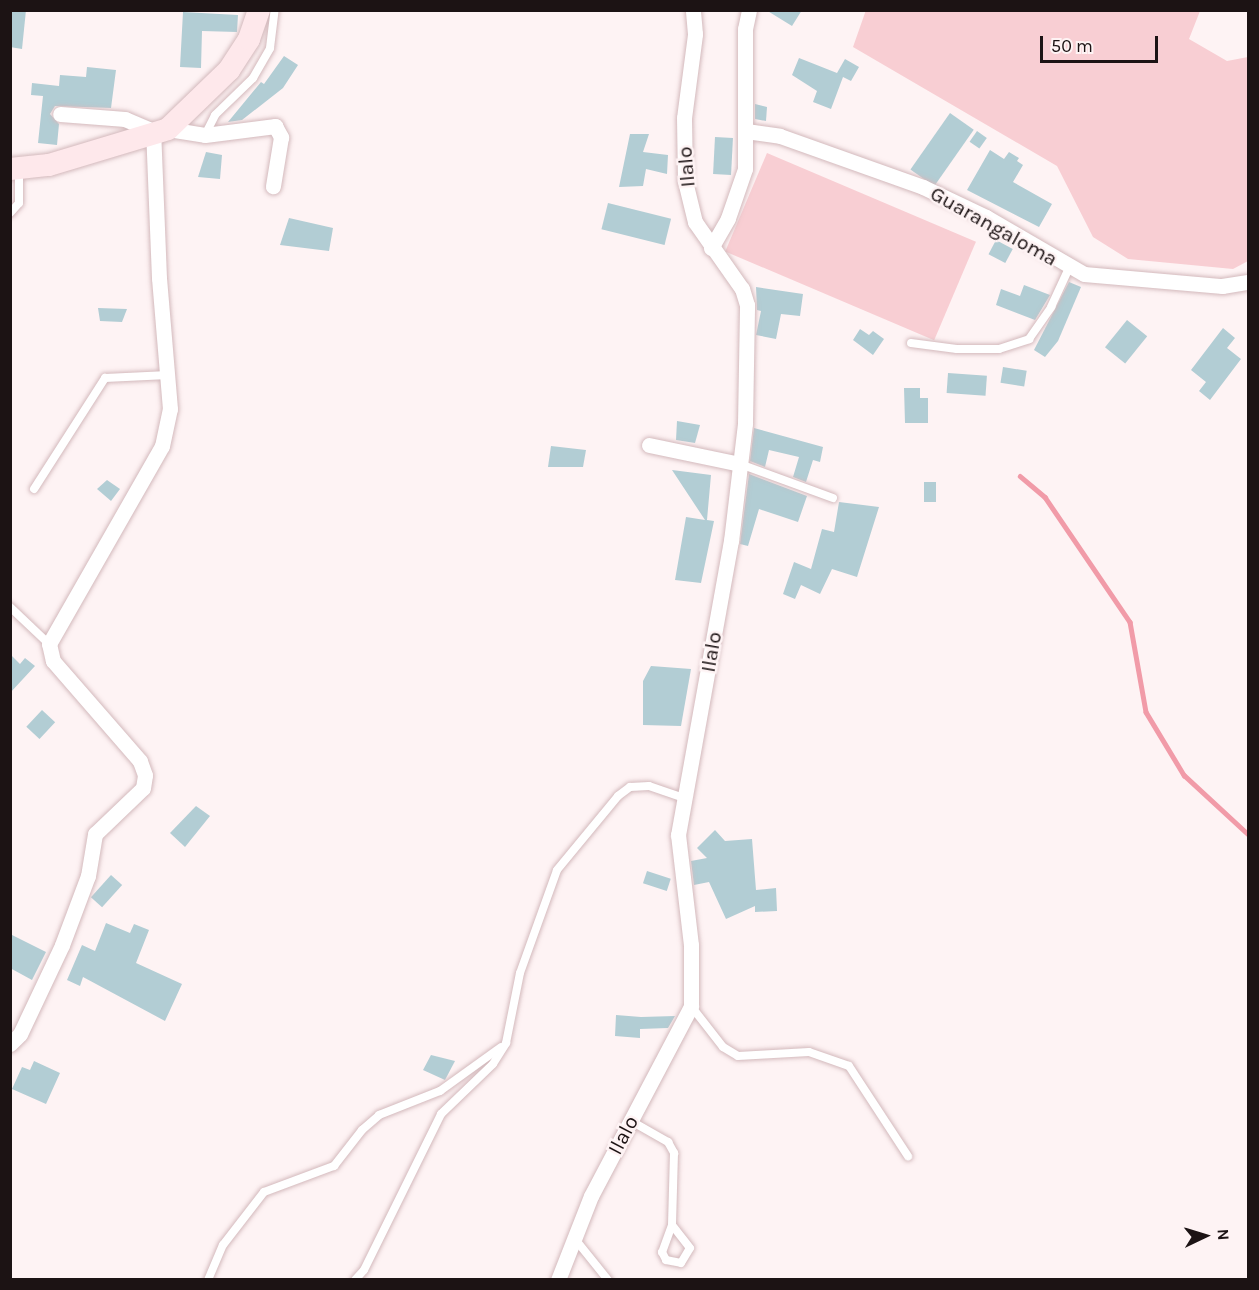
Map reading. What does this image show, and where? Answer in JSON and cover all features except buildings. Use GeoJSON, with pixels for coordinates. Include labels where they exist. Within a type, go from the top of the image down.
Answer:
{"type":"FeatureCollection","features":[{"type":"Feature","properties":{"kind":"main road"},"geometry":{"type":"LineString","coordinates":[[15,169],[49,165],[161,130],[229,70],[249,39],[259,10]]}},
{"type":"Feature","properties":{"kind":"street","name":"Ilalo"},"geometry":{"type":"LineString","coordinates":[[558,1280],[574,1238],[691,1005],[691,945],[678,835],[731,542],[745,423],[747,305],[742,289],[694,222],[685,181],[684,118],[695,34],[693,10]]}},
{"type":"Feature","properties":{"kind":"street"},"geometry":{"type":"LineString","coordinates":[[711,248],[728,218],[745,169],[745,29],[749,10]]}},
{"type":"Feature","properties":{"kind":"street"},"geometry":{"type":"LineString","coordinates":[[60,114],[125,119],[161,130],[205,135],[275,126],[279,130],[273,186]]}},
{"type":"Feature","properties":{"kind":"street"},"geometry":{"type":"LineString","coordinates":[[10,1044],[20,1034],[62,945],[88,876],[95,834],[142,788],[145,775],[132,750],[53,661],[49,644],[162,446],[170,409],[159,278],[161,130]]}},
{"type":"Feature","properties":{"kind":"street","name":"Guarangaloma"},"geometry":{"type":"LineString","coordinates":[[746,131],[780,136],[923,188],[1023,237],[1069,268],[1084,274],[1222,286],[1248,282]]}},
{"type":"Feature","properties":{"kind":"street"},"geometry":{"type":"LineString","coordinates":[[649,445],[740,464]]}},
{"type":"Feature","properties":{"kind":"lane"},"geometry":{"type":"LineString","coordinates":[[205,135],[215,115],[253,78],[270,48],[275,10]]}},
{"type":"Feature","properties":{"kind":"lane"},"geometry":{"type":"LineString","coordinates":[[10,213],[19,203],[15,169]]}},
{"type":"Feature","properties":{"kind":"lane"},"geometry":{"type":"LineString","coordinates":[[911,343],[957,349],[999,349],[1029,339],[1051,307],[1069,268]]}},
{"type":"Feature","properties":{"kind":"lane"},"geometry":{"type":"LineString","coordinates":[[34,489],[105,378],[168,375]]}},
{"type":"Feature","properties":{"kind":"lane"},"geometry":{"type":"LineString","coordinates":[[740,464],[833,498]]}},
{"type":"Feature","properties":{"kind":"lane"},"geometry":{"type":"LineString","coordinates":[[10,607],[49,644]]}},
{"type":"Feature","properties":{"kind":"lane"},"geometry":{"type":"LineString","coordinates":[[356,1280],[364,1270],[441,1114],[493,1064],[506,1043],[520,973],[557,870],[618,796],[630,788],[649,786],[684,798]]}},
{"type":"Feature","properties":{"kind":"lane"},"geometry":{"type":"LineString","coordinates":[[691,1005],[723,1047],[738,1056],[809,1052],[849,1066],[908,1156]]}},
{"type":"Feature","properties":{"kind":"lane"},"geometry":{"type":"LineString","coordinates":[[208,1280],[223,1245],[264,1192],[334,1166],[379,1115],[440,1091],[506,1043]]}},
{"type":"Feature","properties":{"kind":"lane"},"geometry":{"type":"LineString","coordinates":[[631,1121],[669,1143],[674,1153],[672,1225],[662,1252],[666,1260],[681,1263],[690,1248],[672,1225]]}},
{"type":"Feature","properties":{"kind":"lane"},"geometry":{"type":"LineString","coordinates":[[574,1238],[608,1280]]}},
{"type":"Feature","properties":{"kind":"shaded area"},"geometry":{"type":"Polygon","coordinates":[[[866,10],[1200,11],[1189,39],[1227,61],[1248,57],[1248,261],[1233,269],[1128,259],[1093,237],[1057,166],[853,47],[866,10]]]}},
{"type":"Feature","properties":{"kind":"shaded area"},"geometry":{"type":"Polygon","coordinates":[[[767,153],[976,242],[934,340],[725,251],[767,153]]]}},
{"type":"Feature","properties":{"kind":"waterway"},"geometry":{"type":"LineString","coordinates":[[1020,476],[1045,497],[1130,622],[1146,712],[1184,775],[1248,834]]}}]}
